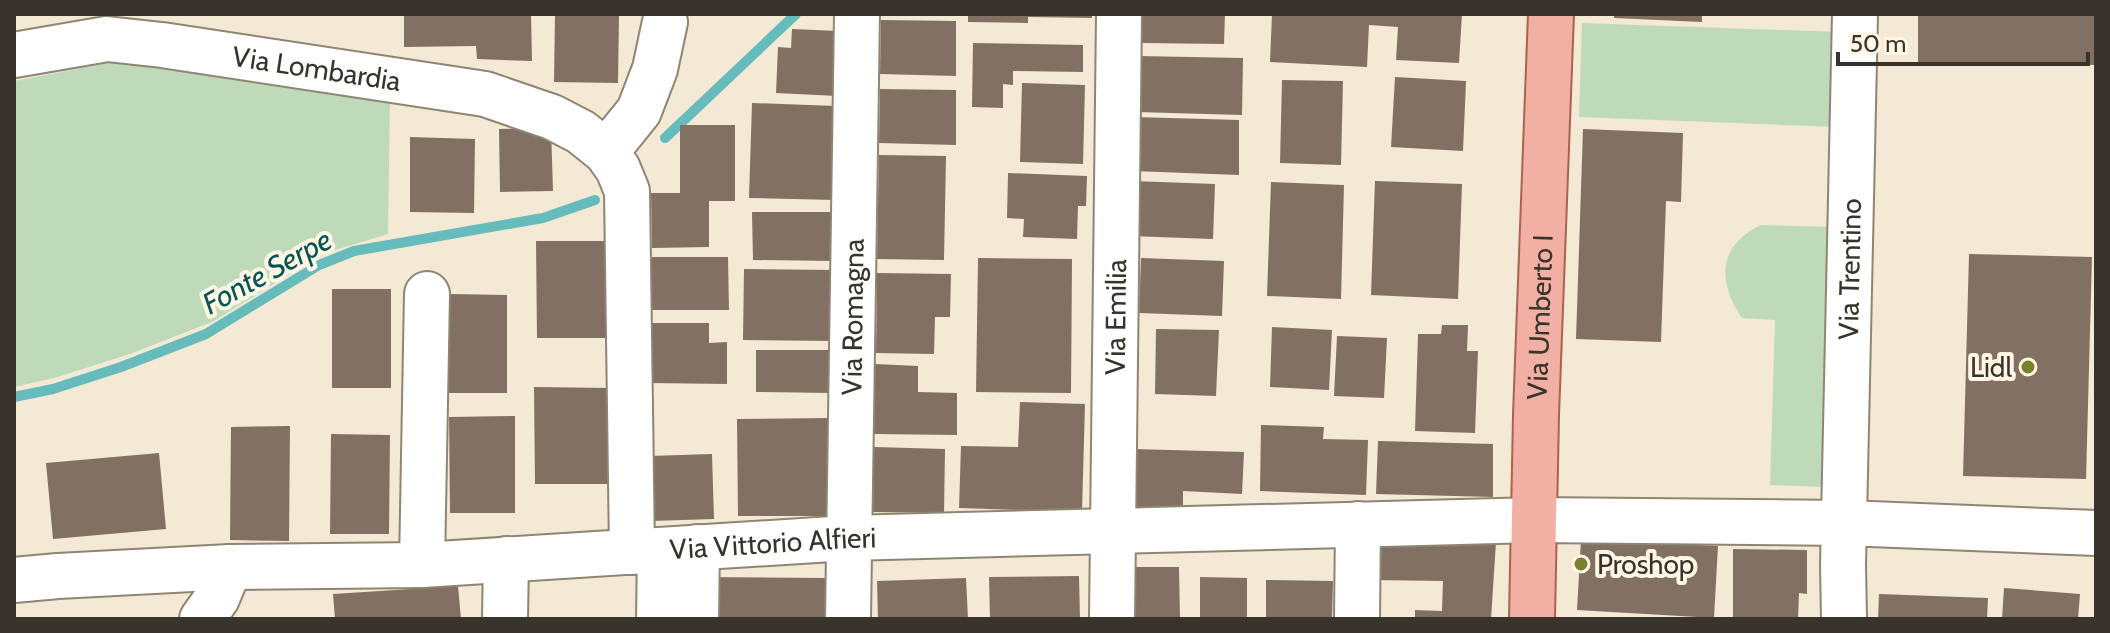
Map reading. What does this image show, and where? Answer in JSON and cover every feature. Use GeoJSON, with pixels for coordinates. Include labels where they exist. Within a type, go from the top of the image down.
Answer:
{"type":"FeatureCollection","features":[{"type":"Feature","properties":{"kind":"main road","name":"Via Umberto I"},"geometry":{"type":"LineString","coordinates":[[1532,619],[1551,14]]}},
{"type":"Feature","properties":{"kind":"street","name":"Via Romagna"},"geometry":{"type":"LineString","coordinates":[[848,619],[857,14]]}},
{"type":"Feature","properties":{"kind":"street","name":"Via Emilia"},"geometry":{"type":"LineString","coordinates":[[1112,619],[1119,14]]}},
{"type":"Feature","properties":{"kind":"street","name":"Via Trentino"},"geometry":{"type":"LineString","coordinates":[[1844,619],[1855,14]]}},
{"type":"Feature","properties":{"kind":"street"},"geometry":{"type":"LineString","coordinates":[[606,152],[639,111],[655,69],[665,22]]}},
{"type":"Feature","properties":{"kind":"street","name":"Via Lombardia"},"geometry":{"type":"LineString","coordinates":[[14,55],[107,39],[162,45],[485,94],[552,117],[581,132],[606,152],[618,169],[627,191],[663,550]]}},
{"type":"Feature","properties":{"kind":"street"},"geometry":{"type":"LineString","coordinates":[[422,565],[427,294]]}},
{"type":"Feature","properties":{"kind":"street","name":"Via Vittorio Alfieri"},"geometry":{"type":"LineString","coordinates":[[14,580],[230,567],[422,565],[848,538],[1534,520],[1845,523],[2096,533]]}},
{"type":"Feature","properties":{"kind":"street"},"geometry":{"type":"LineString","coordinates":[[1357,619],[1358,524]]}},
{"type":"Feature","properties":{"kind":"street"},"geometry":{"type":"LineString","coordinates":[[659,619],[663,550]]}},
{"type":"Feature","properties":{"kind":"street"},"geometry":{"type":"LineString","coordinates":[[663,550],[696,619]]}},
{"type":"Feature","properties":{"kind":"street"},"geometry":{"type":"LineString","coordinates":[[505,619],[506,559]]}},
{"type":"Feature","properties":{"kind":"street"},"geometry":{"type":"LineString","coordinates":[[202,619],[217,598],[230,567]]}},
{"type":"Feature","properties":{"kind":"green space"},"geometry":{"type":"Polygon","coordinates":[[[1582,23],[1841,32],[1837,127],[1579,117],[1582,23]]]}},
{"type":"Feature","properties":{"kind":"green space"},"geometry":{"type":"Polygon","coordinates":[[[129,59],[390,100],[388,234],[322,254],[214,321],[130,354],[14,387],[14,81],[129,59]]]}},
{"type":"Feature","properties":{"kind":"green space"},"geometry":{"type":"Polygon","coordinates":[[[1761,225],[1834,227],[1824,487],[1770,485],[1775,320],[1742,318],[1728,291],[1726,278],[1726,266],[1736,243],[1761,225]]]}},
{"type":"Feature","properties":{"kind":"building"},"geometry":{"type":"Polygon","coordinates":[[[404,14],[531,14],[532,61],[477,59],[476,46],[404,47],[404,14]]]}},
{"type":"Feature","properties":{"kind":"building"},"geometry":{"type":"Polygon","coordinates":[[[555,14],[619,14],[618,83],[554,82],[555,14]]]}},
{"type":"Feature","properties":{"kind":"building"},"geometry":{"type":"Polygon","coordinates":[[[968,14],[1092,14],[1092,18],[1028,17],[1028,23],[968,22],[968,14]]]}},
{"type":"Feature","properties":{"kind":"building"},"geometry":{"type":"Polygon","coordinates":[[[1142,14],[1225,14],[1224,44],[1142,43],[1142,14]]]}},
{"type":"Feature","properties":{"kind":"building"},"geometry":{"type":"Polygon","coordinates":[[[1272,14],[1462,14],[1459,63],[1396,60],[1398,27],[1369,25],[1367,67],[1270,62],[1272,14]]]}},
{"type":"Feature","properties":{"kind":"building"},"geometry":{"type":"Polygon","coordinates":[[[1614,14],[1702,14],[1702,22],[1614,18],[1614,14]]]}},
{"type":"Feature","properties":{"kind":"building"},"geometry":{"type":"Polygon","coordinates":[[[1918,14],[2096,14],[2096,65],[1918,62],[1918,14]]]}},
{"type":"Feature","properties":{"kind":"building"},"geometry":{"type":"Polygon","coordinates":[[[881,20],[956,21],[956,76],[880,74],[881,20]]]}},
{"type":"Feature","properties":{"kind":"building"},"geometry":{"type":"Polygon","coordinates":[[[792,29],[838,31],[837,96],[776,93],[778,47],[791,48],[792,29]]]}},
{"type":"Feature","properties":{"kind":"building"},"geometry":{"type":"Polygon","coordinates":[[[973,43],[1083,45],[1083,72],[1013,71],[1013,85],[1003,84],[1003,108],[972,107],[973,43]]]}},
{"type":"Feature","properties":{"kind":"building"},"geometry":{"type":"Polygon","coordinates":[[[1138,56],[1243,58],[1242,115],[1137,112],[1138,56]]]}},
{"type":"Feature","properties":{"kind":"building"},"geometry":{"type":"Polygon","coordinates":[[[1395,77],[1466,81],[1463,151],[1391,147],[1395,77]]]}},
{"type":"Feature","properties":{"kind":"building"},"geometry":{"type":"Polygon","coordinates":[[[1282,80],[1343,81],[1341,165],[1280,163],[1282,80]]]}},
{"type":"Feature","properties":{"kind":"building"},"geometry":{"type":"Polygon","coordinates":[[[1022,83],[1085,85],[1083,164],[1020,162],[1022,83]]]}},
{"type":"Feature","properties":{"kind":"building"},"geometry":{"type":"Polygon","coordinates":[[[880,89],[956,90],[956,145],[879,143],[880,89]]]}},
{"type":"Feature","properties":{"kind":"building"},"geometry":{"type":"Polygon","coordinates":[[[752,103],[836,106],[835,200],[749,198],[752,103]]]}},
{"type":"Feature","properties":{"kind":"building"},"geometry":{"type":"Polygon","coordinates":[[[1134,117],[1239,120],[1239,175],[1133,171],[1134,117]]]}},
{"type":"Feature","properties":{"kind":"building"},"geometry":{"type":"Polygon","coordinates":[[[680,125],[735,125],[735,201],[709,201],[709,247],[652,248],[651,193],[680,193],[680,125]]]}},
{"type":"Feature","properties":{"kind":"building"},"geometry":{"type":"Polygon","coordinates":[[[551,128],[553,191],[500,192],[499,129],[551,128]]]}},
{"type":"Feature","properties":{"kind":"building"},"geometry":{"type":"Polygon","coordinates":[[[1583,129],[1683,133],[1681,202],[1666,201],[1661,342],[1576,339],[1583,129]]]}},
{"type":"Feature","properties":{"kind":"building"},"geometry":{"type":"Polygon","coordinates":[[[410,137],[475,139],[474,213],[410,212],[410,137]]]}},
{"type":"Feature","properties":{"kind":"building"},"geometry":{"type":"Polygon","coordinates":[[[879,155],[946,156],[944,260],[877,259],[879,155]]]}},
{"type":"Feature","properties":{"kind":"building"},"geometry":{"type":"Polygon","coordinates":[[[1008,173],[1087,176],[1086,206],[1078,206],[1077,239],[1023,237],[1024,219],[1007,218],[1008,173]]]}},
{"type":"Feature","properties":{"kind":"building"},"geometry":{"type":"Polygon","coordinates":[[[1132,181],[1215,184],[1213,239],[1130,236],[1132,181]]]}},
{"type":"Feature","properties":{"kind":"building"},"geometry":{"type":"Polygon","coordinates":[[[1375,181],[1462,184],[1458,299],[1371,295],[1375,181]]]}},
{"type":"Feature","properties":{"kind":"building"},"geometry":{"type":"Polygon","coordinates":[[[1271,182],[1344,185],[1341,299],[1267,296],[1271,182]]]}},
{"type":"Feature","properties":{"kind":"building"},"geometry":{"type":"Polygon","coordinates":[[[752,212],[835,212],[834,261],[753,260],[752,212]]]}},
{"type":"Feature","properties":{"kind":"building"},"geometry":{"type":"Polygon","coordinates":[[[536,241],[611,241],[610,338],[537,338],[536,241]]]}},
{"type":"Feature","properties":{"kind":"building","name":"Lidl"},"geometry":{"type":"Polygon","coordinates":[[[1969,254],[2092,257],[2086,479],[1963,476],[1969,254]]]}},
{"type":"Feature","properties":{"kind":"building"},"geometry":{"type":"Polygon","coordinates":[[[652,257],[728,257],[729,310],[652,310],[652,257]]]}},
{"type":"Feature","properties":{"kind":"building"},"geometry":{"type":"Polygon","coordinates":[[[978,258],[1072,259],[1071,393],[976,392],[978,258]]]}},
{"type":"Feature","properties":{"kind":"building"},"geometry":{"type":"Polygon","coordinates":[[[1141,258],[1224,261],[1222,316],[1139,313],[1141,258]]]}},
{"type":"Feature","properties":{"kind":"building"},"geometry":{"type":"Polygon","coordinates":[[[744,269],[834,270],[833,341],[743,340],[744,269]]]}},
{"type":"Feature","properties":{"kind":"building"},"geometry":{"type":"Polygon","coordinates":[[[877,273],[951,274],[950,317],[935,317],[934,354],[876,353],[877,273]]]}},
{"type":"Feature","properties":{"kind":"building"},"geometry":{"type":"Polygon","coordinates":[[[332,289],[391,289],[391,388],[332,388],[332,289]]]}},
{"type":"Feature","properties":{"kind":"building"},"geometry":{"type":"Polygon","coordinates":[[[449,294],[507,295],[507,393],[448,393],[449,294]]]}},
{"type":"Feature","properties":{"kind":"building"},"geometry":{"type":"Polygon","coordinates":[[[651,323],[709,323],[709,343],[727,342],[727,384],[650,383],[651,323]]]}},
{"type":"Feature","properties":{"kind":"building"},"geometry":{"type":"Polygon","coordinates":[[[1442,325],[1468,325],[1467,351],[1478,351],[1475,433],[1415,431],[1418,334],[1441,334],[1442,325]]]}},
{"type":"Feature","properties":{"kind":"building"},"geometry":{"type":"Polygon","coordinates":[[[1272,327],[1332,330],[1329,390],[1270,387],[1272,327]]]}},
{"type":"Feature","properties":{"kind":"building"},"geometry":{"type":"Polygon","coordinates":[[[1156,329],[1219,330],[1216,396],[1155,394],[1156,329]]]}},
{"type":"Feature","properties":{"kind":"building"},"geometry":{"type":"Polygon","coordinates":[[[1337,336],[1387,338],[1384,398],[1334,396],[1337,336]]]}},
{"type":"Feature","properties":{"kind":"building"},"geometry":{"type":"Polygon","coordinates":[[[756,350],[832,350],[832,393],[756,392],[756,350]]]}},
{"type":"Feature","properties":{"kind":"building"},"geometry":{"type":"Polygon","coordinates":[[[875,364],[918,366],[918,392],[957,393],[957,435],[874,434],[875,364]]]}},
{"type":"Feature","properties":{"kind":"building"},"geometry":{"type":"Polygon","coordinates":[[[534,387],[609,388],[609,484],[535,484],[534,387]]]}},
{"type":"Feature","properties":{"kind":"building"},"geometry":{"type":"Polygon","coordinates":[[[1020,402],[1085,404],[1082,512],[959,508],[961,446],[1018,447],[1020,402]]]}},
{"type":"Feature","properties":{"kind":"building"},"geometry":{"type":"Polygon","coordinates":[[[515,416],[515,513],[450,513],[449,417],[515,416]]]}},
{"type":"Feature","properties":{"kind":"building"},"geometry":{"type":"Polygon","coordinates":[[[831,418],[830,516],[738,516],[737,419],[831,418]]]}},
{"type":"Feature","properties":{"kind":"building"},"geometry":{"type":"Polygon","coordinates":[[[1261,425],[1324,427],[1323,439],[1368,440],[1366,495],[1260,491],[1261,425]]]}},
{"type":"Feature","properties":{"kind":"building"},"geometry":{"type":"Polygon","coordinates":[[[290,426],[289,541],[230,540],[231,427],[290,426]]]}},
{"type":"Feature","properties":{"kind":"building"},"geometry":{"type":"Polygon","coordinates":[[[331,434],[390,435],[389,534],[330,534],[331,434]]]}},
{"type":"Feature","properties":{"kind":"building"},"geometry":{"type":"Polygon","coordinates":[[[1378,441],[1493,444],[1493,497],[1376,494],[1378,441]]]}},
{"type":"Feature","properties":{"kind":"building"},"geometry":{"type":"Polygon","coordinates":[[[874,447],[945,449],[944,513],[873,512],[874,447]]]}},
{"type":"Feature","properties":{"kind":"building"},"geometry":{"type":"Polygon","coordinates":[[[1133,449],[1244,452],[1242,494],[1183,491],[1183,509],[1132,509],[1133,449]]]}},
{"type":"Feature","properties":{"kind":"building"},"geometry":{"type":"Polygon","coordinates":[[[159,453],[166,529],[53,539],[46,463],[159,453]]]}},
{"type":"Feature","properties":{"kind":"building"},"geometry":{"type":"Polygon","coordinates":[[[712,454],[714,519],[651,521],[649,456],[712,454]]]}},
{"type":"Feature","properties":{"kind":"building"},"geometry":{"type":"Polygon","coordinates":[[[1374,539],[1496,542],[1491,619],[1415,619],[1415,610],[1442,611],[1443,581],[1373,580],[1374,539]]]}},
{"type":"Feature","properties":{"kind":"building"},"geometry":{"type":"Polygon","coordinates":[[[1581,539],[1718,546],[1714,618],[1577,610],[1581,539]]]}},
{"type":"Feature","properties":{"kind":"building"},"geometry":{"type":"Polygon","coordinates":[[[1733,549],[1807,550],[1807,594],[1799,593],[1798,619],[1733,619],[1733,549]]]}},
{"type":"Feature","properties":{"kind":"building"},"geometry":{"type":"Polygon","coordinates":[[[1127,567],[1179,567],[1180,619],[1128,619],[1127,567]]]}},
{"type":"Feature","properties":{"kind":"building"},"geometry":{"type":"Polygon","coordinates":[[[1079,576],[1080,619],[990,619],[989,577],[1079,576]]]}},
{"type":"Feature","properties":{"kind":"building"},"geometry":{"type":"Polygon","coordinates":[[[703,577],[825,578],[825,619],[703,619],[703,577]]]}},
{"type":"Feature","properties":{"kind":"building"},"geometry":{"type":"Polygon","coordinates":[[[1200,577],[1247,578],[1247,619],[1200,619],[1200,577]]]}},
{"type":"Feature","properties":{"kind":"building"},"geometry":{"type":"Polygon","coordinates":[[[966,578],[968,619],[878,619],[877,581],[966,578]]]}},
{"type":"Feature","properties":{"kind":"building"},"geometry":{"type":"Polygon","coordinates":[[[1266,580],[1333,581],[1332,619],[1266,619],[1266,580]]]}},
{"type":"Feature","properties":{"kind":"building"},"geometry":{"type":"Polygon","coordinates":[[[458,586],[461,619],[335,619],[333,594],[458,586]]]}},
{"type":"Feature","properties":{"kind":"building"},"geometry":{"type":"Polygon","coordinates":[[[2004,588],[2080,594],[2078,619],[2002,619],[2004,588]]]}},
{"type":"Feature","properties":{"kind":"building"},"geometry":{"type":"Polygon","coordinates":[[[1879,594],[1988,598],[1987,619],[1878,619],[1879,594]]]}},
{"type":"Feature","properties":{"kind":"waterway","name":"Fonte Serpe"},"geometry":{"type":"LineString","coordinates":[[665,138],[796,14]]}},
{"type":"Feature","properties":{"kind":"waterway","name":"Fonte Serpe"},"geometry":{"type":"LineString","coordinates":[[14,397],[53,389],[121,367],[206,334],[319,265],[354,251],[543,218],[595,200]]}},
{"type":"Feature","properties":{"kind":"place","name":"Lidl"},"geometry":{"type":"Point","coordinates":[2028,367]}},
{"type":"Feature","properties":{"kind":"place","name":"Proshop"},"geometry":{"type":"Point","coordinates":[1581,564]}}]}
